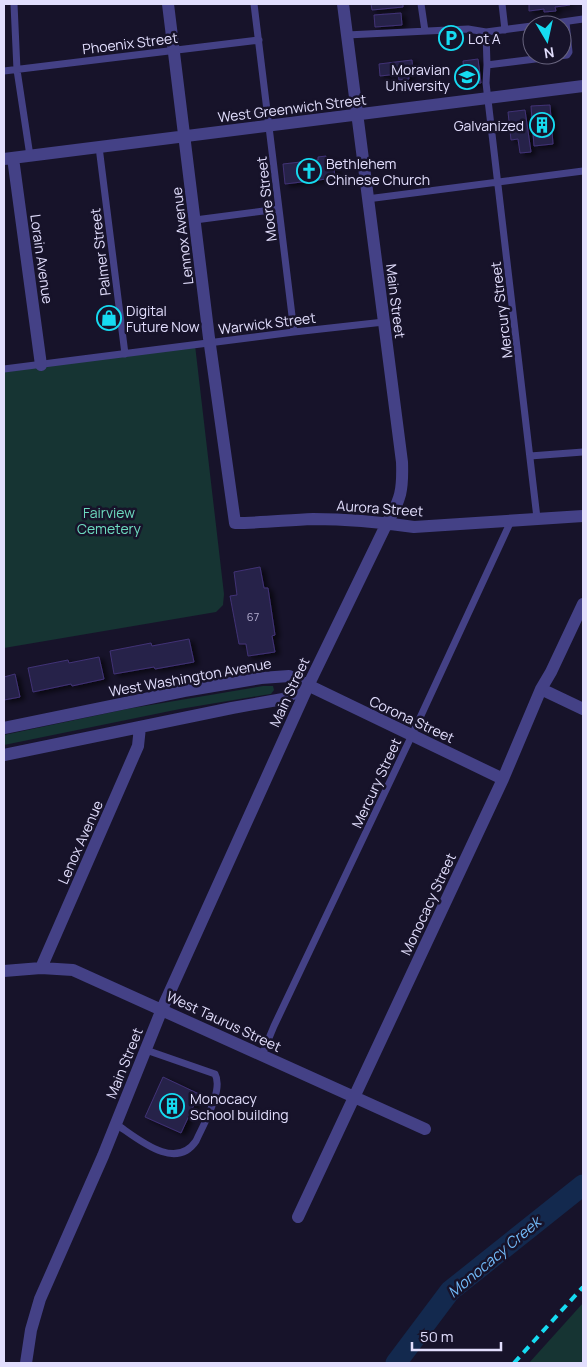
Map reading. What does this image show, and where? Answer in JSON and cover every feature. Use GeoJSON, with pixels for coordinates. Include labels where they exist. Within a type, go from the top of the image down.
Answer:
{"type":"FeatureCollection","features":[{"type":"Feature","properties":{"kind":"street","name":"Lennox Avenue"},"geometry":{"type":"LineString","coordinates":[[168,4],[210,343],[235,523]]}},
{"type":"Feature","properties":{"kind":"street","name":"Main Street"},"geometry":{"type":"LineString","coordinates":[[26,1363],[31,1330],[40,1299],[116,1124],[162,1009],[308,686],[399,503],[403,483],[402,462],[343,4]]}},
{"type":"Feature","properties":{"kind":"street","name":"West Greenwich Street"},"geometry":{"type":"LineString","coordinates":[[8,158],[583,86]]}},
{"type":"Feature","properties":{"kind":"street","name":"Lorain Avenue"},"geometry":{"type":"LineString","coordinates":[[8,158],[41,364]]}},
{"type":"Feature","properties":{"kind":"street","name":"Aurora Street"},"geometry":{"type":"LineString","coordinates":[[235,523],[313,519],[388,523],[414,527],[583,516]]}},
{"type":"Feature","properties":{"kind":"street","name":"Monocacy Street"},"geometry":{"type":"LineString","coordinates":[[298,1217],[503,779],[541,689],[583,604]]}},
{"type":"Feature","properties":{"kind":"street","name":"West Washington Avenue"},"geometry":{"type":"LineString","coordinates":[[4,728],[175,693],[261,678],[288,676],[308,686]]}},
{"type":"Feature","properties":{"kind":"street","name":"Corona Street"},"geometry":{"type":"LineString","coordinates":[[308,686],[503,779]]}},
{"type":"Feature","properties":{"kind":"street"},"geometry":{"type":"LineString","coordinates":[[4,755],[283,699],[308,686]]}},
{"type":"Feature","properties":{"kind":"street"},"geometry":{"type":"LineString","coordinates":[[541,689],[583,710]]}},
{"type":"Feature","properties":{"kind":"street","name":"Lenox Avenue"},"geometry":{"type":"LineString","coordinates":[[41,968],[138,746],[140,727]]}},
{"type":"Feature","properties":{"kind":"street","name":"West Taurus Street"},"geometry":{"type":"LineString","coordinates":[[4,971],[41,968],[73,970],[425,1128]]}},
{"type":"Feature","properties":{"kind":"lane"},"geometry":{"type":"LineString","coordinates":[[14,4],[18,70],[30,156]]}},
{"type":"Feature","properties":{"kind":"lane","name":"Moore Street"},"geometry":{"type":"LineString","coordinates":[[254,4],[294,332]]}},
{"type":"Feature","properties":{"kind":"lane"},"geometry":{"type":"LineString","coordinates":[[422,4],[425,31]]}},
{"type":"Feature","properties":{"kind":"lane"},"geometry":{"type":"LineString","coordinates":[[502,4],[505,30]]}},
{"type":"Feature","properties":{"kind":"lane"},"geometry":{"type":"LineString","coordinates":[[347,35],[468,29],[486,32],[522,27]]}},
{"type":"Feature","properties":{"kind":"lane","name":"Mercury Street"},"geometry":{"type":"LineString","coordinates":[[486,32],[486,83],[538,518]]}},
{"type":"Feature","properties":{"kind":"lane","name":"Phoenix Street"},"geometry":{"type":"LineString","coordinates":[[4,71],[259,40]]}},
{"type":"Feature","properties":{"kind":"lane"},"geometry":{"type":"LineString","coordinates":[[487,65],[522,61]]}},
{"type":"Feature","properties":{"kind":"lane","name":"Palmer Street"},"geometry":{"type":"LineString","coordinates":[[99,147],[125,354]]}},
{"type":"Feature","properties":{"kind":"lane"},"geometry":{"type":"LineString","coordinates":[[367,199],[583,171]]}},
{"type":"Feature","properties":{"kind":"lane"},"geometry":{"type":"LineString","coordinates":[[195,220],[279,208]]}},
{"type":"Feature","properties":{"kind":"lane","name":"Warwick Street"},"geometry":{"type":"LineString","coordinates":[[4,369],[384,322]]}},
{"type":"Feature","properties":{"kind":"lane"},"geometry":{"type":"LineString","coordinates":[[530,456],[583,452]]}},
{"type":"Feature","properties":{"kind":"lane","name":"Mercury Street"},"geometry":{"type":"LineString","coordinates":[[262,1055],[511,520]]}},
{"type":"Feature","properties":{"kind":"lane"},"geometry":{"type":"LineString","coordinates":[[116,1124],[164,1153],[178,1154],[191,1148],[196,1141],[216,1094],[218,1082],[215,1074],[146,1050]]}},
{"type":"Feature","properties":{"kind":"green space","name":"Fairview Cemetery"},"geometry":{"type":"Polygon","coordinates":[[[195,345],[224,594],[223,605],[216,612],[4,648],[4,369],[195,345]]]}},
{"type":"Feature","properties":{"kind":"green space"},"geometry":{"type":"Polygon","coordinates":[[[263,686],[273,686],[274,690],[271,694],[180,709],[4,745],[4,735],[127,709],[263,686]]]}},
{"type":"Feature","properties":{"kind":"green space"},"geometry":{"type":"Polygon","coordinates":[[[583,1303],[583,1363],[529,1363],[583,1303]]]}},
{"type":"Feature","properties":{"kind":"building"},"geometry":{"type":"Polygon","coordinates":[[[371,4],[403,4],[403,7],[372,10],[371,4]]]}},
{"type":"Feature","properties":{"kind":"building"},"geometry":{"type":"Polygon","coordinates":[[[529,4],[570,5],[555,7],[556,11],[544,12],[544,9],[529,11],[529,4]]]}},
{"type":"Feature","properties":{"kind":"building"},"geometry":{"type":"Polygon","coordinates":[[[401,13],[402,25],[375,27],[374,15],[401,13]]]}},
{"type":"Feature","properties":{"kind":"building"},"geometry":{"type":"Polygon","coordinates":[[[478,59],[481,83],[465,84],[463,61],[478,59]]]}},
{"type":"Feature","properties":{"kind":"building"},"geometry":{"type":"Polygon","coordinates":[[[412,60],[413,73],[408,73],[409,79],[399,80],[398,74],[380,76],[379,64],[412,60]]]}},
{"type":"Feature","properties":{"kind":"building","name":"Galvanized"},"geometry":{"type":"Polygon","coordinates":[[[550,105],[553,144],[534,146],[531,106],[550,105]]]}},
{"type":"Feature","properties":{"kind":"building"},"geometry":{"type":"Polygon","coordinates":[[[525,110],[531,152],[520,153],[518,139],[511,140],[508,112],[525,110]]]}},
{"type":"Feature","properties":{"kind":"building","name":"Bethlehem Chinese Church"},"geometry":{"type":"Polygon","coordinates":[[[326,156],[326,159],[333,158],[335,178],[285,184],[283,164],[318,160],[318,157],[326,156]]]}},
{"type":"Feature","properties":{"kind":"building"},"geometry":{"type":"Polygon","coordinates":[[[260,567],[264,588],[268,588],[275,635],[272,636],[275,652],[248,656],[246,644],[239,644],[230,596],[237,595],[234,572],[260,567]]]}},
{"type":"Feature","properties":{"kind":"building"},"geometry":{"type":"Polygon","coordinates":[[[189,639],[194,662],[114,674],[110,651],[151,643],[152,646],[189,639]]]}},
{"type":"Feature","properties":{"kind":"building"},"geometry":{"type":"Polygon","coordinates":[[[99,657],[104,679],[33,692],[28,668],[68,660],[69,663],[99,657]]]}},
{"type":"Feature","properties":{"kind":"building"},"geometry":{"type":"Polygon","coordinates":[[[15,674],[20,697],[4,700],[4,677],[15,674]]]}},
{"type":"Feature","properties":{"kind":"building","name":"Monocacy School building"},"geometry":{"type":"Polygon","coordinates":[[[163,1077],[199,1094],[181,1133],[145,1117],[163,1077]]]}},
{"type":"Feature","properties":{"kind":"waterway","name":"Monocacy Creek"},"geometry":{"type":"LineString","coordinates":[[396,1363],[450,1291],[583,1185]]}},
{"type":"Feature","properties":{"kind":"railway"},"geometry":{"type":"LineString","coordinates":[[514,1363],[583,1287]]}},
{"type":"Feature","properties":{"kind":"place","name":"Lot A"},"geometry":{"type":"Point","coordinates":[451,38]}},
{"type":"Feature","properties":{"kind":"place","name":"Moravian University"},"geometry":{"type":"Point","coordinates":[467,77]}},
{"type":"Feature","properties":{"kind":"place","name":"Galvanized"},"geometry":{"type":"Point","coordinates":[542,125]}},
{"type":"Feature","properties":{"kind":"place","name":"Bethlehem Chinese Church"},"geometry":{"type":"Point","coordinates":[309,171]}},
{"type":"Feature","properties":{"kind":"place","name":"Digital Future Now"},"geometry":{"type":"Point","coordinates":[109,318]}},
{"type":"Feature","properties":{"kind":"place","name":"Monocacy School building"},"geometry":{"type":"Point","coordinates":[172,1106]}}]}
